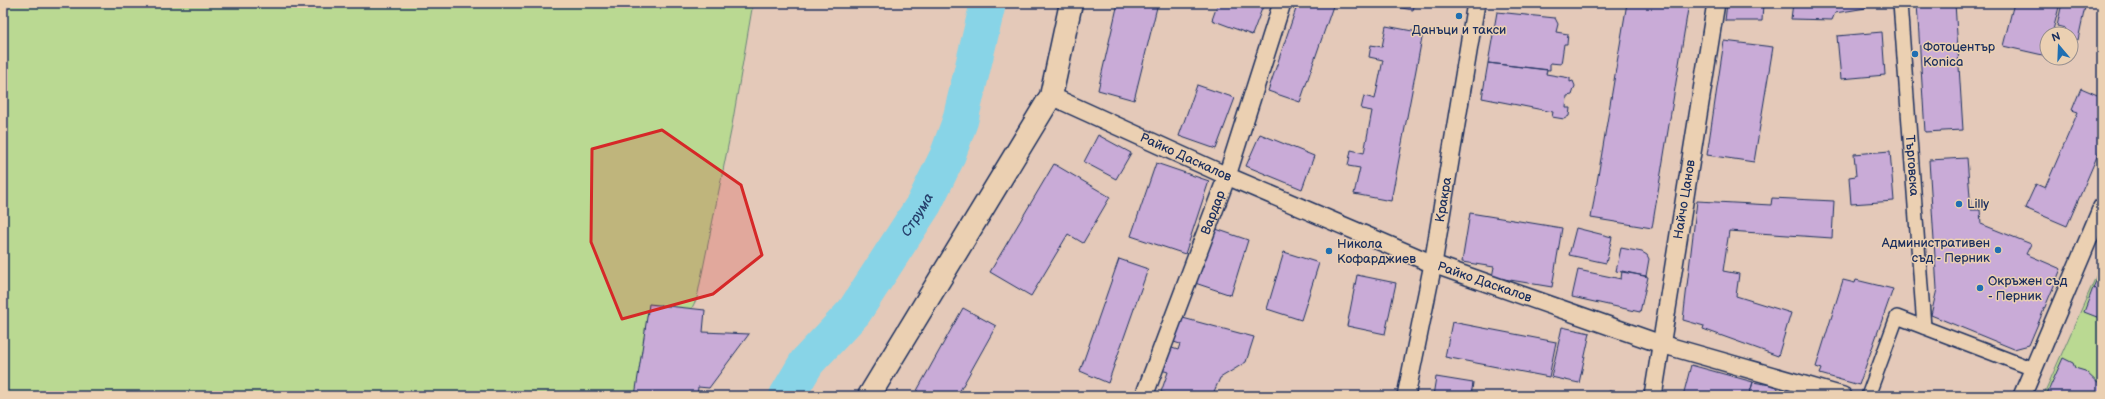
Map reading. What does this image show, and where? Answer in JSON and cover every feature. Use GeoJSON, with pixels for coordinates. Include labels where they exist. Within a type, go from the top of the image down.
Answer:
{"type":"FeatureCollection","features":[{"type":"Feature","properties":{"kind":"main road"},"geometry":{"type":"LineString","coordinates":[[869,396],[1051,96],[1071,3]]}},
{"type":"Feature","properties":{"kind":"street","name":"Вардар"},"geometry":{"type":"LineString","coordinates":[[1144,396],[1227,176],[1282,3]]}},
{"type":"Feature","properties":{"kind":"street","name":"Кракра"},"geometry":{"type":"LineString","coordinates":[[1406,396],[1433,264],[1476,3]]}},
{"type":"Feature","properties":{"kind":"street","name":"Найчо Цанов"},"geometry":{"type":"LineString","coordinates":[[1653,396],[1716,3]]}},
{"type":"Feature","properties":{"kind":"street","name":"Търговска"},"geometry":{"type":"LineString","coordinates":[[1900,3],[1924,327]]}},
{"type":"Feature","properties":{"kind":"street","name":"Райко Даскалов"},"geometry":{"type":"LineString","coordinates":[[1051,96],[1227,176],[1433,264],[1661,344],[1811,391],[1843,396]]}},
{"type":"Feature","properties":{"kind":"street"},"geometry":{"type":"LineString","coordinates":[[2022,396],[2102,207]]}},
{"type":"Feature","properties":{"kind":"street"},"geometry":{"type":"LineString","coordinates":[[1868,396],[1897,317],[2033,369]]}},
{"type":"Feature","properties":{"kind":"highlighted area"},"geometry":{"type":"Polygon","coordinates":[[[662,130],[741,185],[762,255],[713,294],[622,319],[591,242],[592,149],[662,130]]]}},
{"type":"Feature","properties":{"kind":"green space"},"geometry":{"type":"Polygon","coordinates":[[[3,3],[753,3],[731,131],[697,298],[647,396],[3,396],[3,3]]]}},
{"type":"Feature","properties":{"kind":"green space"},"geometry":{"type":"Polygon","coordinates":[[[2102,263],[2102,396],[2043,396],[2102,263]]]}},
{"type":"Feature","properties":{"kind":"building"},"geometry":{"type":"Polygon","coordinates":[[[1118,3],[1158,3],[1134,100],[1098,90],[1118,3]]]}},
{"type":"Feature","properties":{"kind":"building"},"geometry":{"type":"Polygon","coordinates":[[[1218,3],[1254,3],[1263,6],[1252,35],[1212,20],[1218,3]]]}},
{"type":"Feature","properties":{"kind":"building"},"geometry":{"type":"Polygon","coordinates":[[[1298,3],[1334,3],[1300,102],[1268,91],[1298,3]]]}},
{"type":"Feature","properties":{"kind":"building"},"geometry":{"type":"Polygon","coordinates":[[[1386,3],[1415,3],[1413,10],[1385,5],[1386,3]]]}},
{"type":"Feature","properties":{"kind":"building"},"geometry":{"type":"Polygon","coordinates":[[[1627,3],[1689,3],[1652,228],[1591,218],[1627,3]]]}},
{"type":"Feature","properties":{"kind":"building"},"geometry":{"type":"Polygon","coordinates":[[[1727,3],[1763,3],[1762,21],[1725,21],[1727,3]]]}},
{"type":"Feature","properties":{"kind":"building"},"geometry":{"type":"Polygon","coordinates":[[[1793,3],[1866,3],[1866,8],[1835,13],[1832,20],[1791,19],[1793,3]]]}},
{"type":"Feature","properties":{"kind":"building"},"geometry":{"type":"Polygon","coordinates":[[[1917,3],[1955,3],[1963,130],[1925,132],[1917,3]]]}},
{"type":"Feature","properties":{"kind":"building"},"geometry":{"type":"Polygon","coordinates":[[[2014,3],[2060,3],[2054,26],[2039,26],[2039,54],[2003,46],[2014,3]]]}},
{"type":"Feature","properties":{"kind":"building"},"geometry":{"type":"Polygon","coordinates":[[[2062,3],[2078,3],[2078,5],[2085,7],[2079,35],[2079,26],[2057,26],[2062,3]]]}},
{"type":"Feature","properties":{"kind":"building"},"geometry":{"type":"Polygon","coordinates":[[[1497,12],[1555,18],[1558,24],[1556,32],[1568,34],[1567,44],[1564,44],[1561,64],[1550,63],[1550,70],[1488,63],[1497,12]]]}},
{"type":"Feature","properties":{"kind":"building"},"geometry":{"type":"Polygon","coordinates":[[[1386,26],[1423,33],[1391,201],[1354,194],[1360,168],[1348,166],[1351,150],[1364,153],[1372,111],[1361,109],[1364,96],[1375,99],[1383,60],[1369,57],[1371,45],[1382,47],[1386,26]]]}},
{"type":"Feature","properties":{"kind":"building"},"geometry":{"type":"Polygon","coordinates":[[[1882,32],[1885,75],[1841,79],[1837,36],[1882,32]]]}},
{"type":"Feature","properties":{"kind":"building"},"geometry":{"type":"Polygon","coordinates":[[[1724,41],[1773,47],[1754,162],[1707,155],[1724,41]]]}},
{"type":"Feature","properties":{"kind":"building"},"geometry":{"type":"Polygon","coordinates":[[[1488,63],[1547,70],[1546,74],[1570,78],[1570,82],[1573,81],[1575,86],[1572,95],[1567,96],[1566,108],[1570,108],[1569,116],[1564,119],[1552,117],[1553,112],[1482,98],[1488,63]]]}},
{"type":"Feature","properties":{"kind":"building"},"geometry":{"type":"Polygon","coordinates":[[[1197,85],[1235,98],[1216,149],[1179,136],[1197,85]]]}},
{"type":"Feature","properties":{"kind":"building"},"geometry":{"type":"Polygon","coordinates":[[[2081,88],[2102,97],[2102,145],[2067,226],[2025,208],[2036,184],[2045,188],[2078,112],[2072,110],[2081,88]]]}},
{"type":"Feature","properties":{"kind":"building"},"geometry":{"type":"Polygon","coordinates":[[[1260,134],[1314,156],[1302,189],[1246,166],[1260,134]]]}},
{"type":"Feature","properties":{"kind":"building"},"geometry":{"type":"Polygon","coordinates":[[[1098,135],[1131,153],[1116,179],[1084,162],[1098,135]]]}},
{"type":"Feature","properties":{"kind":"building"},"geometry":{"type":"Polygon","coordinates":[[[1890,151],[1894,201],[1851,204],[1849,177],[1856,176],[1854,154],[1890,151]]]}},
{"type":"Feature","properties":{"kind":"building"},"geometry":{"type":"Polygon","coordinates":[[[1967,158],[1971,210],[1980,210],[1981,224],[2031,244],[2026,254],[2061,269],[2029,345],[2014,349],[1931,315],[1937,289],[1929,160],[1967,158]]]}},
{"type":"Feature","properties":{"kind":"building"},"geometry":{"type":"Polygon","coordinates":[[[1156,163],[1209,181],[1185,254],[1131,236],[1156,163]]]}},
{"type":"Feature","properties":{"kind":"building"},"geometry":{"type":"Polygon","coordinates":[[[1054,164],[1110,197],[1083,243],[1068,234],[1031,296],[990,272],[1054,164]]]}},
{"type":"Feature","properties":{"kind":"building"},"geometry":{"type":"Polygon","coordinates":[[[1772,198],[1834,201],[1832,238],[1729,231],[1723,271],[1739,274],[1736,296],[1791,313],[1778,356],[1703,329],[1704,326],[1683,320],[1697,201],[1771,205],[1772,198]]]}},
{"type":"Feature","properties":{"kind":"building"},"geometry":{"type":"Polygon","coordinates":[[[1470,213],[1562,228],[1552,287],[1492,277],[1494,267],[1462,262],[1470,213]]]}},
{"type":"Feature","properties":{"kind":"building"},"geometry":{"type":"Polygon","coordinates":[[[1213,228],[1248,240],[1231,295],[1195,283],[1213,228]]]}},
{"type":"Feature","properties":{"kind":"building"},"geometry":{"type":"Polygon","coordinates":[[[1576,228],[1612,237],[1606,263],[1569,255],[1576,228]]]}},
{"type":"Feature","properties":{"kind":"building"},"geometry":{"type":"Polygon","coordinates":[[[1621,248],[1642,252],[1647,255],[1649,259],[1646,276],[1616,271],[1621,248]]]}},
{"type":"Feature","properties":{"kind":"building"},"geometry":{"type":"Polygon","coordinates":[[[1284,252],[1319,263],[1301,320],[1267,309],[1284,252]]]}},
{"type":"Feature","properties":{"kind":"building"},"geometry":{"type":"Polygon","coordinates":[[[1119,259],[1148,269],[1108,383],[1080,371],[1119,259]]]}},
{"type":"Feature","properties":{"kind":"building"},"geometry":{"type":"Polygon","coordinates":[[[2102,267],[2102,292],[2093,288],[2102,267]]]}},
{"type":"Feature","properties":{"kind":"building"},"geometry":{"type":"Polygon","coordinates":[[[1578,270],[1621,279],[1622,271],[1648,277],[1640,312],[1572,297],[1578,270]]]}},
{"type":"Feature","properties":{"kind":"building"},"geometry":{"type":"Polygon","coordinates":[[[1357,275],[1396,283],[1385,334],[1347,326],[1357,275]]]}},
{"type":"Feature","properties":{"kind":"building"},"geometry":{"type":"Polygon","coordinates":[[[1843,280],[1855,283],[1856,280],[1893,289],[1859,385],[1820,374],[1822,369],[1816,367],[1843,280]]]}},
{"type":"Feature","properties":{"kind":"building"},"geometry":{"type":"Polygon","coordinates":[[[2093,288],[2102,292],[2102,319],[2084,312],[2093,288]]]}},
{"type":"Feature","properties":{"kind":"building"},"geometry":{"type":"Polygon","coordinates":[[[649,304],[705,310],[703,332],[749,334],[709,388],[698,387],[697,396],[635,396],[649,304]]]}},
{"type":"Feature","properties":{"kind":"building"},"geometry":{"type":"Polygon","coordinates":[[[963,308],[996,326],[957,396],[914,396],[963,308]]]}},
{"type":"Feature","properties":{"kind":"building"},"geometry":{"type":"Polygon","coordinates":[[[1179,317],[1254,337],[1246,362],[1220,378],[1212,396],[1175,396],[1161,392],[1168,372],[1161,370],[1169,347],[1178,350],[1180,344],[1171,341],[1179,317]]]}},
{"type":"Feature","properties":{"kind":"building"},"geometry":{"type":"Polygon","coordinates":[[[1452,322],[1556,342],[1549,377],[1445,357],[1452,322]]]}},
{"type":"Feature","properties":{"kind":"building"},"geometry":{"type":"Polygon","coordinates":[[[1562,327],[1590,333],[1579,383],[1551,377],[1562,327]]]}},
{"type":"Feature","properties":{"kind":"building"},"geometry":{"type":"Polygon","coordinates":[[[2063,358],[2073,363],[2075,368],[2085,371],[2102,387],[2102,396],[2046,396],[2063,358]]]}},
{"type":"Feature","properties":{"kind":"building"},"geometry":{"type":"Polygon","coordinates":[[[1691,365],[1753,382],[1749,396],[1683,396],[1691,365]]]}},
{"type":"Feature","properties":{"kind":"building"},"geometry":{"type":"Polygon","coordinates":[[[1436,377],[1473,383],[1471,396],[1433,396],[1436,377]]]}},
{"type":"Feature","properties":{"kind":"building"},"geometry":{"type":"Polygon","coordinates":[[[1753,382],[1776,386],[1783,396],[1749,396],[1753,382]]]}},
{"type":"Feature","properties":{"kind":"building"},"geometry":{"type":"Polygon","coordinates":[[[1609,391],[1638,396],[1608,396],[1609,391]]]}},
{"type":"Feature","properties":{"kind":"building"},"geometry":{"type":"Polygon","coordinates":[[[1531,392],[1557,396],[1530,396],[1531,392]]]}},
{"type":"Feature","properties":{"kind":"waterway","name":"Струма"},"geometry":{"type":"LineString","coordinates":[[787,396],[807,362],[854,312],[924,204],[947,157],[960,121],[988,3]]}},
{"type":"Feature","properties":{"kind":"place","name":"Данъци и такси"},"geometry":{"type":"Point","coordinates":[1459,16]}},
{"type":"Feature","properties":{"kind":"place","name":"Фотоцентър Konica"},"geometry":{"type":"Point","coordinates":[1915,54]}},
{"type":"Feature","properties":{"kind":"place","name":"Lilly"},"geometry":{"type":"Point","coordinates":[1959,204]}},
{"type":"Feature","properties":{"kind":"place","name":"Административен съд - Перник"},"geometry":{"type":"Point","coordinates":[1998,250]}},
{"type":"Feature","properties":{"kind":"place","name":"Никола Кофарджиев"},"geometry":{"type":"Point","coordinates":[1329,251]}},
{"type":"Feature","properties":{"kind":"place","name":"Окръжен съд - Перник"},"geometry":{"type":"Point","coordinates":[1980,288]}}]}
